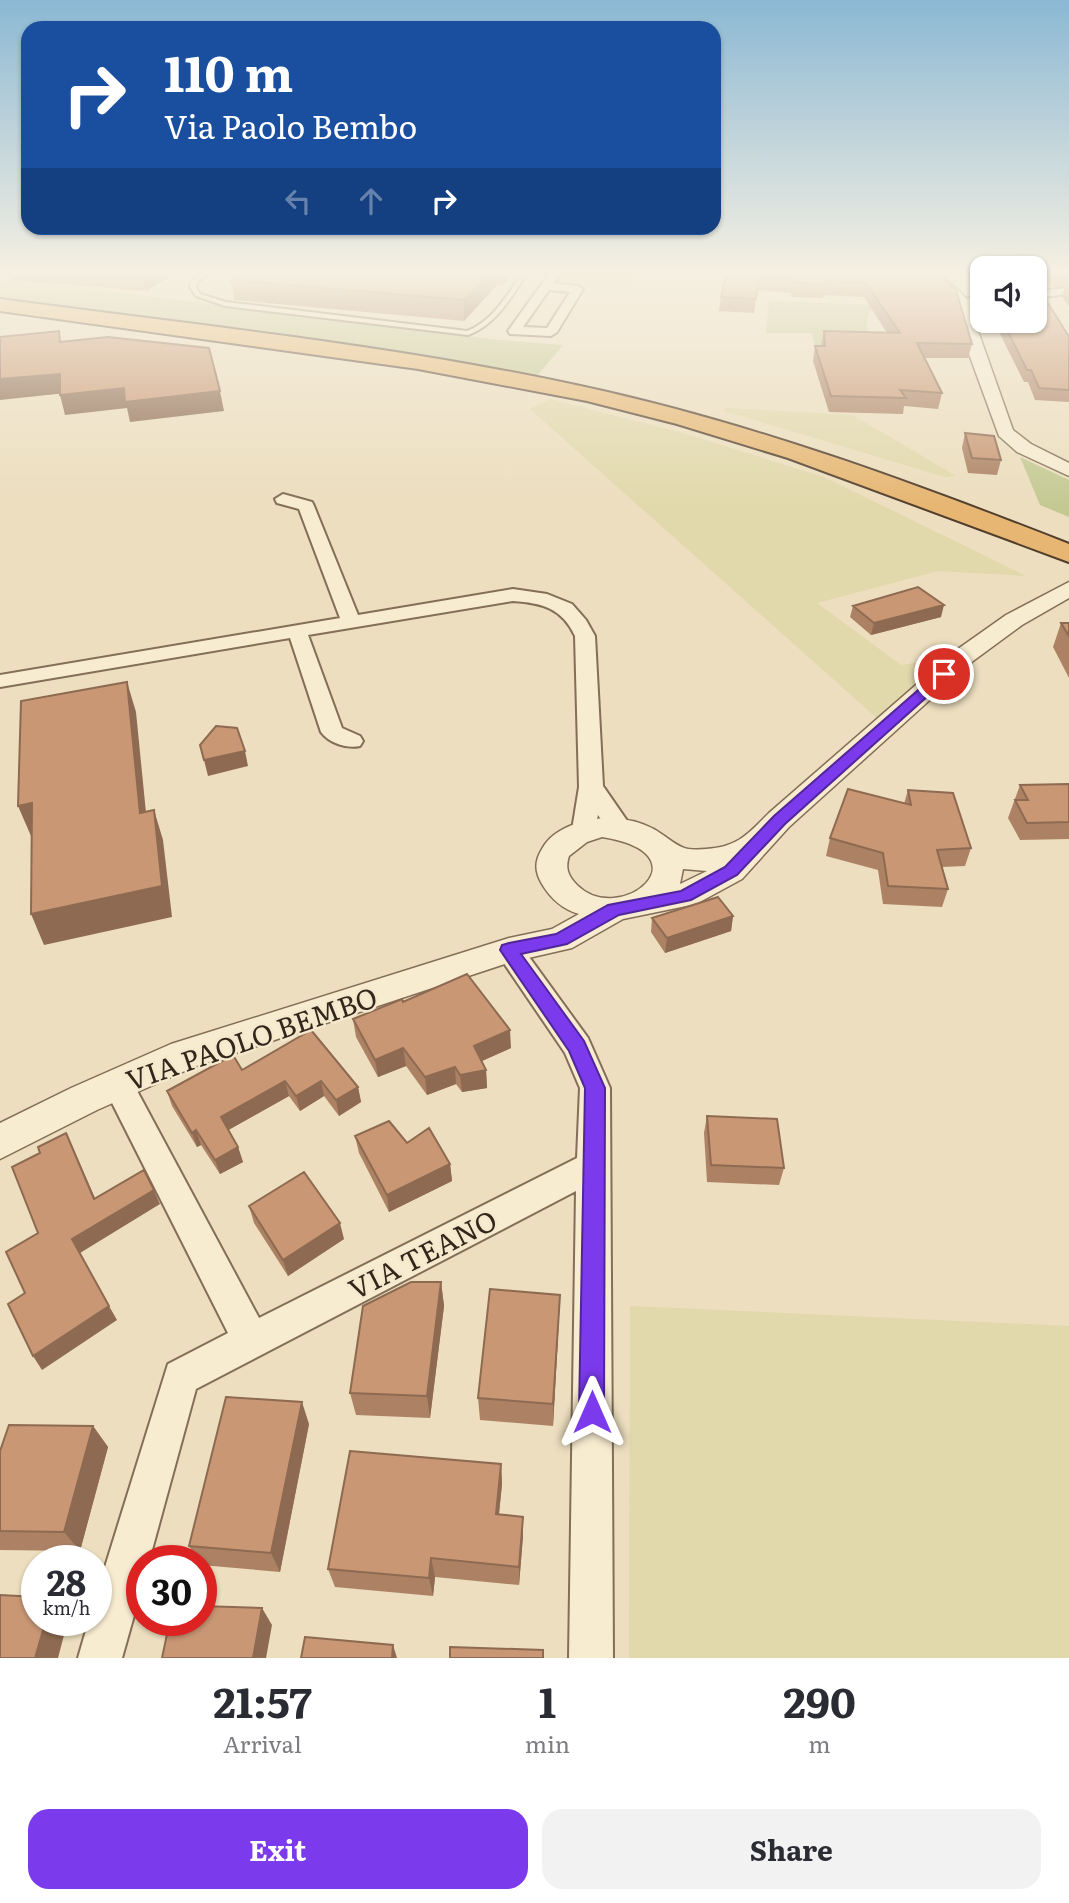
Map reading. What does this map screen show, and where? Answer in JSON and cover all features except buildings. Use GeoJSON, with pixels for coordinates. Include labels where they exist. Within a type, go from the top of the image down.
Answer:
{"type":"FeatureCollection","features":[{"type":"Feature","properties":{"kind":"highway"},"geometry":{"type":"LineString","coordinates":[[337,351],[509,378],[628,403],[752,437],[945,504],[1069,554]]}},
{"type":"Feature","properties":{"kind":"street"},"geometry":{"type":"LineString","coordinates":[[975,351],[1005,432],[1024,448],[1069,470]]}},
{"type":"Feature","properties":{"kind":"street"},"geometry":{"type":"LineString","coordinates":[[283,499],[306,506],[351,622]]}},
{"type":"Feature","properties":{"kind":"street","name":"VIA PAOLO BEMBO"},"geometry":{"type":"LineString","coordinates":[[509,950],[548,924],[570,897],[583,904],[614,909],[635,906],[648,901],[685,896],[731,871],[751,848],[964,656],[1014,620],[1065,591]]}},
{"type":"Feature","properties":{"kind":"street"},"geometry":{"type":"LineString","coordinates":[[0,681],[513,595],[543,598],[568,608],[578,619],[585,636],[591,787],[584,830],[569,837],[558,847],[551,859],[552,873],[558,886],[570,897]]}},
{"type":"Feature","properties":{"kind":"street"},"geometry":{"type":"LineString","coordinates":[[298,631],[332,732],[352,740]]}},
{"type":"Feature","properties":{"kind":"street"},"geometry":{"type":"LineString","coordinates":[[591,787],[620,828]]}},
{"type":"Feature","properties":{"kind":"street","name":"VIA PAOLO BEMBO"},"geometry":{"type":"LineString","coordinates":[[584,830],[620,828],[638,832],[653,841],[664,853],[688,861],[717,860],[751,848]]}},
{"type":"Feature","properties":{"kind":"street"},"geometry":{"type":"LineString","coordinates":[[648,901],[666,884],[669,874],[664,853]]}},
{"type":"Feature","properties":{"kind":"street","name":"VIA PAOLO BEMBO"},"geometry":{"type":"LineString","coordinates":[[0,1142],[117,1083],[184,1055],[509,950],[560,939],[614,909]]}},
{"type":"Feature","properties":{"kind":"street"},"geometry":{"type":"LineString","coordinates":[[509,950],[577,1047],[595,1088],[591,1658]]}},
{"type":"Feature","properties":{"kind":"street"},"geometry":{"type":"LineString","coordinates":[[117,1083],[251,1340]]}},
{"type":"Feature","properties":{"kind":"street","name":"VIA TEANO"},"geometry":{"type":"LineString","coordinates":[[100,1658],[181,1377],[593,1166]]}},
{"type":"Feature","properties":{"kind":"shaded area"},"geometry":{"type":"Polygon","coordinates":[[[550,399],[683,433],[824,477],[1026,576],[938,571],[817,603],[901,665],[915,663],[933,645],[955,651],[879,720],[530,409],[550,399]]]}},
{"type":"Feature","properties":{"kind":"shaded area"},"geometry":{"type":"Polygon","coordinates":[[[726,408],[853,415],[956,476],[945,477],[724,411],[726,408]]]}},
{"type":"Feature","properties":{"kind":"shaded area"},"geometry":{"type":"Polygon","coordinates":[[[630,1306],[1069,1326],[1069,1658],[629,1658],[630,1306]]]}},
{"type":"Feature","properties":{"kind":"green space"},"geometry":{"type":"Polygon","coordinates":[[[374,351],[558,351],[537,376],[374,351]]]}},
{"type":"Feature","properties":{"kind":"green space"},"geometry":{"type":"Polygon","coordinates":[[[816,351],[860,351],[851,360],[817,359],[816,351]]]}},
{"type":"Feature","properties":{"kind":"green space"},"geometry":{"type":"Polygon","coordinates":[[[1020,457],[1069,480],[1069,517],[1040,505],[1020,457]]]}},
{"type":"Feature","properties":{"kind":"route"},"geometry":{"type":"LineString","coordinates":[[592,1412],[595,1088],[577,1047],[509,950],[560,939],[614,909],[685,896],[731,871],[779,820],[944,674]]}}]}
